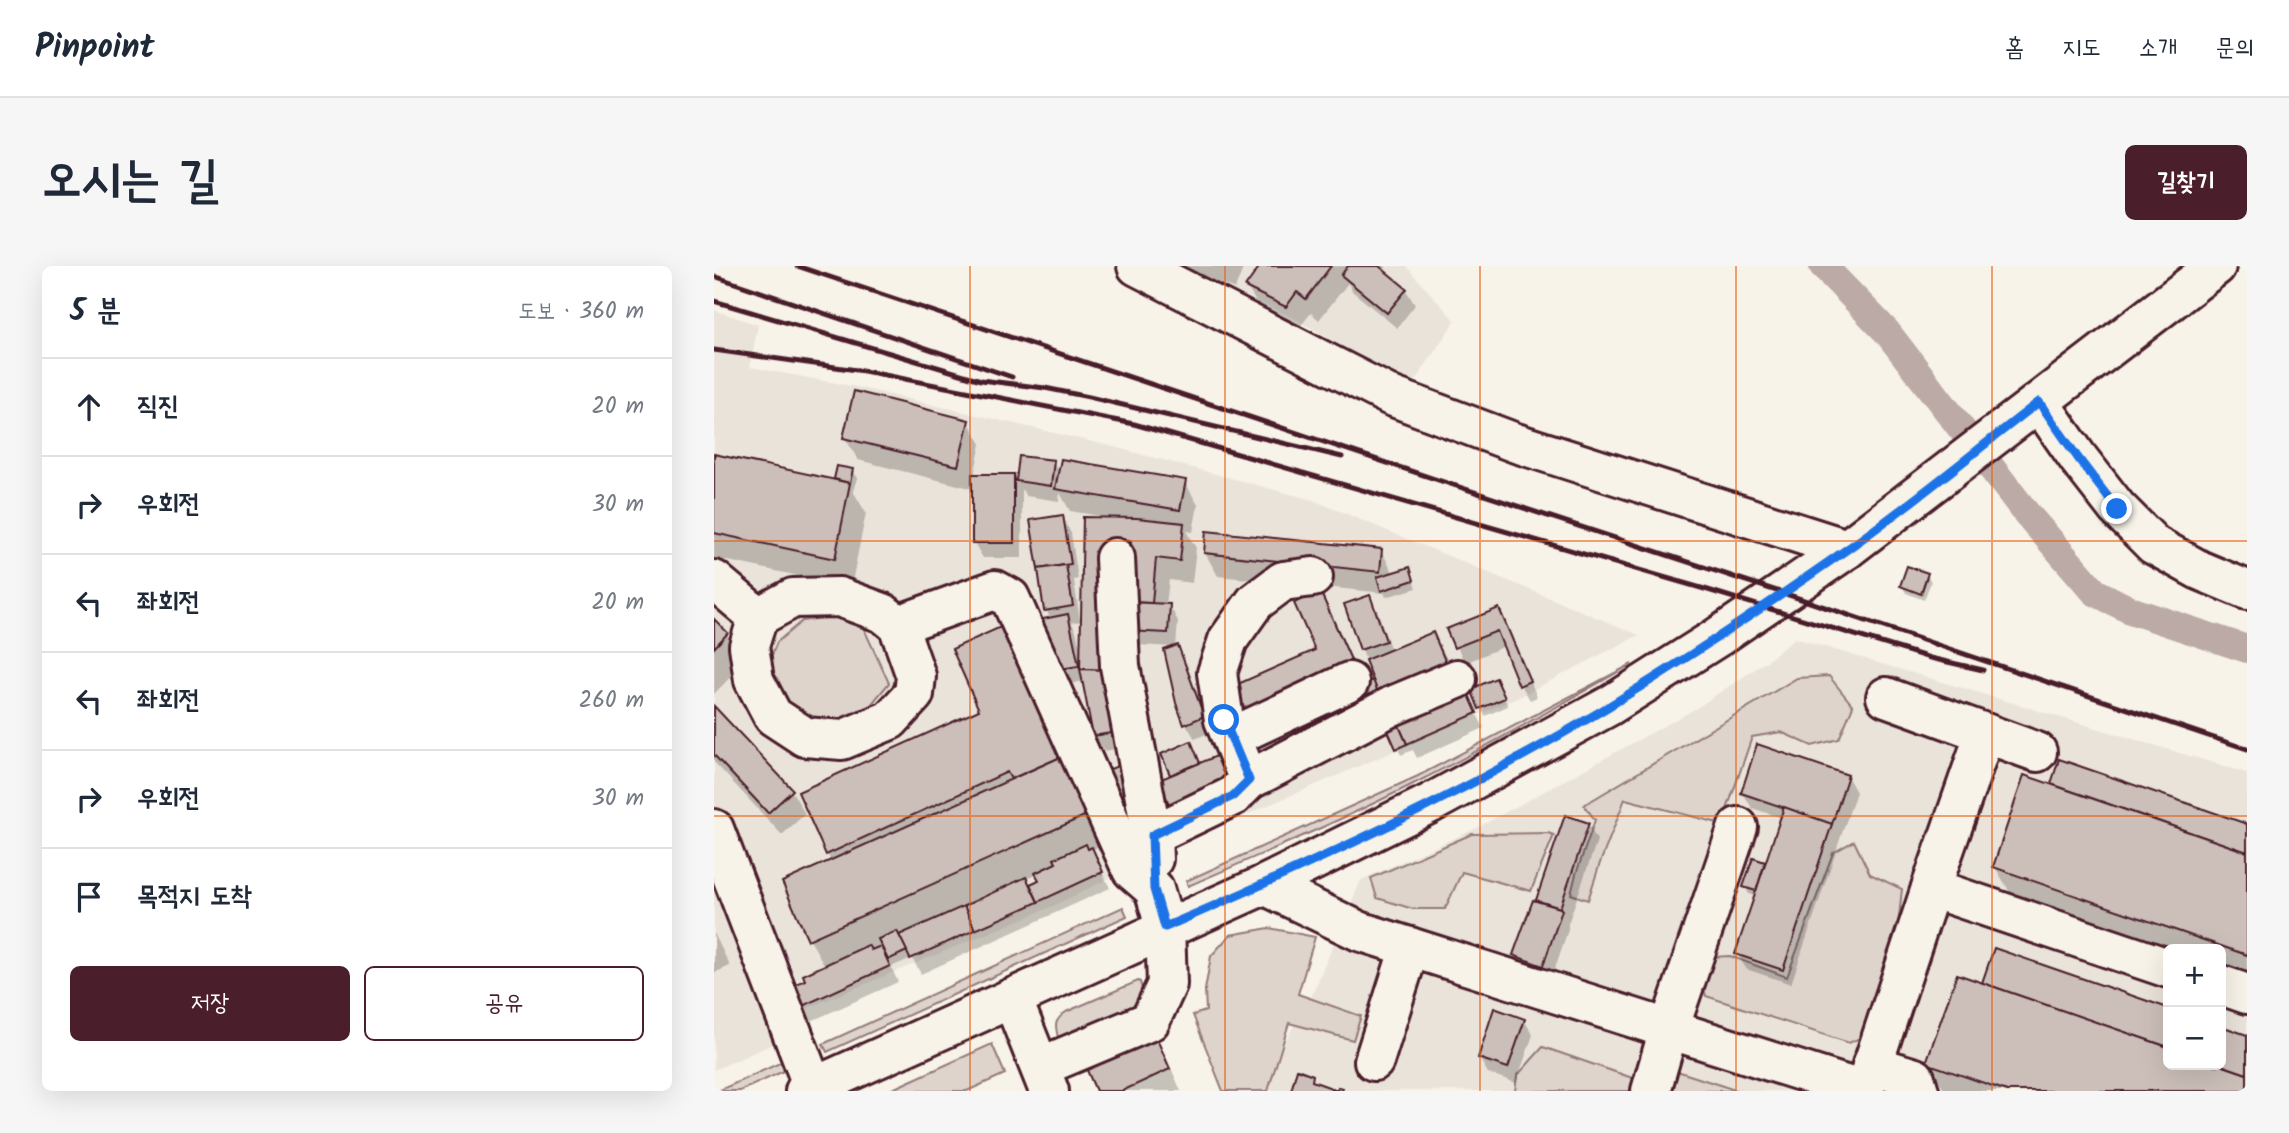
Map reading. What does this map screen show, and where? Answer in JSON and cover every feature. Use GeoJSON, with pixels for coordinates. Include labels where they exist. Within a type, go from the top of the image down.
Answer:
{"type":"FeatureCollection","features":[{"type":"Feature","properties":{"kind":"street"},"geometry":{"type":"LineString","coordinates":[[1137,266],[1391,396],[1516,443],[1847,549]]}},
{"type":"Feature","properties":{"kind":"street"},"geometry":{"type":"LineString","coordinates":[[714,830],[726,893],[809,1089],[1265,884],[1431,803],[1609,706],[1718,637],[1847,549],[2216,266]]}},
{"type":"Feature","properties":{"kind":"street"},"geometry":{"type":"LineString","coordinates":[[2025,412],[2078,458],[2117,509],[2154,545],[2199,570],[2247,590]]}},
{"type":"Feature","properties":{"kind":"street"},"geometry":{"type":"LineString","coordinates":[[1012,998],[1045,1079],[1150,1021],[1167,984],[1165,927],[1154,889],[1152,835],[1121,666],[1115,558]]}},
{"type":"Feature","properties":{"kind":"street"},"geometry":{"type":"LineString","coordinates":[[1249,780],[1228,729],[1217,673],[1228,640],[1255,602],[1283,581],[1313,577]]}},
{"type":"Feature","properties":{"kind":"street"},"geometry":{"type":"LineString","coordinates":[[714,580],[758,617]]}},
{"type":"Feature","properties":{"kind":"street"},"geometry":{"type":"LineString","coordinates":[[898,625],[995,590],[1010,598],[1132,870],[1154,889]]}},
{"type":"Feature","properties":{"kind":"street"},"geometry":{"type":"LineString","coordinates":[[839,597],[883,613],[898,625],[916,676],[914,694],[890,720],[842,740],[805,737],[773,716],[754,680],[749,646],[758,617],[793,598],[839,597]]}},
{"type":"Feature","properties":{"kind":"street"},"geometry":{"type":"LineString","coordinates":[[1152,835],[1233,796],[1249,780],[1392,706],[1457,679]]}},
{"type":"Feature","properties":{"kind":"street"},"geometry":{"type":"LineString","coordinates":[[1228,729],[1349,682]]}},
{"type":"Feature","properties":{"kind":"street"},"geometry":{"type":"LineString","coordinates":[[1886,697],[2037,752]]}},
{"type":"Feature","properties":{"kind":"street"},"geometry":{"type":"LineString","coordinates":[[1866,1082],[1985,733]]}},
{"type":"Feature","properties":{"kind":"street"},"geometry":{"type":"LineString","coordinates":[[1651,1091],[1669,1029],[1738,827]]}},
{"type":"Feature","properties":{"kind":"street"},"geometry":{"type":"LineString","coordinates":[[1265,884],[1359,931],[1669,1029],[1866,1082],[1915,1078],[1919,1091]]}},
{"type":"Feature","properties":{"kind":"street"},"geometry":{"type":"LineString","coordinates":[[1931,888],[2163,966]]}},
{"type":"Feature","properties":{"kind":"street"},"geometry":{"type":"LineString","coordinates":[[1374,1061],[1410,947]]}},
{"type":"Feature","properties":{"kind":"street"},"geometry":{"type":"LineString","coordinates":[[2226,987],[2247,994]]}},
{"type":"Feature","properties":{"kind":"shaded area"},"geometry":{"type":"Polygon","coordinates":[[[1178,266],[1406,266],[1455,321],[1411,387],[1294,318],[1178,266]]]}},
{"type":"Feature","properties":{"kind":"shaded area"},"geometry":{"type":"Polygon","coordinates":[[[714,310],[758,325],[750,367],[857,387],[1110,446],[1313,500],[1639,635],[1517,698],[1181,843],[1049,908],[769,1024],[775,1043],[714,1070],[714,310]]]}},
{"type":"Feature","properties":{"kind":"shaded area"},"geometry":{"type":"Polygon","coordinates":[[[848,614],[859,618],[889,683],[865,712],[843,722],[801,724],[789,708],[768,665],[777,642],[802,621],[848,614]]]}},
{"type":"Feature","properties":{"kind":"shaded area"},"geometry":{"type":"Polygon","coordinates":[[[1795,638],[2247,773],[2247,1091],[1256,1091],[1312,995],[1361,880],[1477,828],[1695,709],[1767,661],[1795,638]]]}},
{"type":"Feature","properties":{"kind":"shaded area"},"geometry":{"type":"Polygon","coordinates":[[[1632,664],[1501,738],[1392,794],[1188,886],[1186,881],[1418,776],[1632,664]]]}},
{"type":"Feature","properties":{"kind":"shaded area"},"geometry":{"type":"Polygon","coordinates":[[[1829,676],[1853,706],[1839,739],[1812,746],[1781,732],[1752,737],[1722,824],[1625,799],[1588,900],[1571,894],[1595,820],[1584,805],[1797,678],[1829,676]]]}},
{"type":"Feature","properties":{"kind":"shaded area"},"geometry":{"type":"Polygon","coordinates":[[[1472,834],[1554,835],[1531,891],[1462,872],[1445,909],[1413,909],[1377,898],[1371,878],[1472,834]]]}},
{"type":"Feature","properties":{"kind":"shaded area"},"geometry":{"type":"Polygon","coordinates":[[[1854,841],[1870,874],[1902,889],[1896,944],[1862,1037],[1849,1043],[1706,996],[1702,981],[1712,957],[1730,956],[1787,977],[1833,853],[1854,841]]]}},
{"type":"Feature","properties":{"kind":"shaded area"},"geometry":{"type":"Polygon","coordinates":[[[1123,907],[1127,916],[827,1052],[823,1044],[1123,907]]]}},
{"type":"Feature","properties":{"kind":"shaded area"},"geometry":{"type":"Polygon","coordinates":[[[1269,928],[1315,937],[1298,994],[1361,1016],[1353,1040],[1289,1023],[1268,1091],[1223,1091],[1193,1015],[1206,1011],[1205,990],[1211,956],[1230,935],[1269,928]]]}},
{"type":"Feature","properties":{"kind":"shaded area"},"geometry":{"type":"Polygon","coordinates":[[[1138,981],[1142,989],[1137,1010],[1059,1041],[1056,1024],[1066,1012],[1138,981]]]}},
{"type":"Feature","properties":{"kind":"shaded area"},"geometry":{"type":"Polygon","coordinates":[[[992,1044],[1005,1074],[967,1091],[888,1091],[992,1044]]]}},
{"type":"Feature","properties":{"kind":"shaded area"},"geometry":{"type":"Polygon","coordinates":[[[1543,1047],[1641,1081],[1638,1091],[1515,1091],[1517,1076],[1543,1047]]]}},
{"type":"Feature","properties":{"kind":"shaded area"},"geometry":{"type":"Polygon","coordinates":[[[782,1062],[786,1070],[740,1091],[718,1091],[782,1062]]]}},
{"type":"Feature","properties":{"kind":"shaded area"},"geometry":{"type":"Polygon","coordinates":[[[1671,1069],[1738,1091],[1665,1091],[1671,1069]]]}},
{"type":"Feature","properties":{"kind":"building"},"geometry":{"type":"Polygon","coordinates":[[[1260,266],[1331,266],[1306,299],[1297,292],[1286,307],[1245,287],[1260,266]]]}},
{"type":"Feature","properties":{"kind":"building"},"geometry":{"type":"Polygon","coordinates":[[[1348,266],[1379,266],[1407,289],[1387,313],[1341,275],[1348,266]]]}},
{"type":"Feature","properties":{"kind":"building"},"geometry":{"type":"Polygon","coordinates":[[[854,391],[969,420],[958,466],[843,438],[854,391]]]}},
{"type":"Feature","properties":{"kind":"building"},"geometry":{"type":"Polygon","coordinates":[[[714,454],[850,483],[835,559],[714,533],[714,454]]]}},
{"type":"Feature","properties":{"kind":"building"},"geometry":{"type":"Polygon","coordinates":[[[1019,456],[1054,460],[1051,486],[1016,481],[1019,456]]]}},
{"type":"Feature","properties":{"kind":"building"},"geometry":{"type":"Polygon","coordinates":[[[1061,459],[1186,480],[1180,510],[1055,489],[1061,459]]]}},
{"type":"Feature","properties":{"kind":"building"},"geometry":{"type":"Polygon","coordinates":[[[837,466],[853,469],[850,483],[834,479],[837,466]]]}},
{"type":"Feature","properties":{"kind":"building"},"geometry":{"type":"Polygon","coordinates":[[[972,474],[1014,474],[1014,543],[972,543],[972,474]]]}},
{"type":"Feature","properties":{"kind":"building"},"geometry":{"type":"Polygon","coordinates":[[[1063,515],[1071,564],[1038,569],[1030,520],[1063,515]]]}},
{"type":"Feature","properties":{"kind":"building"},"geometry":{"type":"Polygon","coordinates":[[[1083,517],[1137,518],[1184,523],[1180,561],[1156,558],[1152,603],[1127,602],[1131,541],[1107,540],[1105,670],[1080,669],[1083,517]]]}},
{"type":"Feature","properties":{"kind":"building"},"geometry":{"type":"Polygon","coordinates":[[[1206,531],[1382,549],[1380,572],[1204,553],[1206,531]]]}},
{"type":"Feature","properties":{"kind":"building"},"geometry":{"type":"Polygon","coordinates":[[[1066,565],[1073,606],[1044,611],[1038,569],[1066,565]]]}},
{"type":"Feature","properties":{"kind":"building"},"geometry":{"type":"Polygon","coordinates":[[[1907,566],[1928,573],[1921,594],[1900,586],[1907,566]]]}},
{"type":"Feature","properties":{"kind":"building"},"geometry":{"type":"Polygon","coordinates":[[[1410,567],[1414,580],[1381,591],[1377,577],[1410,567]]]}},
{"type":"Feature","properties":{"kind":"building"},"geometry":{"type":"Polygon","coordinates":[[[1320,591],[1352,662],[1239,712],[1229,688],[1315,650],[1294,603],[1320,591]]]}},
{"type":"Feature","properties":{"kind":"building"},"geometry":{"type":"Polygon","coordinates":[[[1370,595],[1386,641],[1360,650],[1344,604],[1370,595]]]}},
{"type":"Feature","properties":{"kind":"building"},"geometry":{"type":"Polygon","coordinates":[[[1127,602],[1170,604],[1168,633],[1126,631],[1127,602]]]}},
{"type":"Feature","properties":{"kind":"building"},"geometry":{"type":"Polygon","coordinates":[[[1499,608],[1530,681],[1519,686],[1497,631],[1454,648],[1446,629],[1499,608]]]}},
{"type":"Feature","properties":{"kind":"building"},"geometry":{"type":"Polygon","coordinates":[[[1068,614],[1079,666],[1053,670],[1043,619],[1068,614]]]}},
{"type":"Feature","properties":{"kind":"building"},"geometry":{"type":"Polygon","coordinates":[[[714,619],[728,633],[714,648],[714,619]]]}},
{"type":"Feature","properties":{"kind":"building"},"geometry":{"type":"Polygon","coordinates":[[[1005,625],[1063,756],[1011,779],[1007,772],[826,855],[798,792],[979,710],[952,649],[1005,625]]]}},
{"type":"Feature","properties":{"kind":"building"},"geometry":{"type":"Polygon","coordinates":[[[1433,632],[1451,675],[1382,703],[1365,660],[1433,632]]]}},
{"type":"Feature","properties":{"kind":"building"},"geometry":{"type":"Polygon","coordinates":[[[1178,645],[1204,716],[1184,725],[1164,650],[1178,645]]]}},
{"type":"Feature","properties":{"kind":"building"},"geometry":{"type":"Polygon","coordinates":[[[1080,669],[1105,670],[1117,732],[1093,736],[1080,669]]]}},
{"type":"Feature","properties":{"kind":"building"},"geometry":{"type":"Polygon","coordinates":[[[1496,678],[1505,698],[1479,709],[1471,689],[1496,678]]]}},
{"type":"Feature","properties":{"kind":"building"},"geometry":{"type":"Polygon","coordinates":[[[1373,680],[1382,703],[1264,765],[1252,743],[1373,680]]]}},
{"type":"Feature","properties":{"kind":"building"},"geometry":{"type":"Polygon","coordinates":[[[1469,695],[1477,713],[1407,744],[1396,719],[1416,710],[1419,717],[1469,695]]]}},
{"type":"Feature","properties":{"kind":"building"},"geometry":{"type":"Polygon","coordinates":[[[714,706],[793,790],[768,813],[714,755],[714,706]]]}},
{"type":"Feature","properties":{"kind":"building"},"geometry":{"type":"Polygon","coordinates":[[[1396,719],[1407,744],[1396,749],[1385,724],[1396,719]]]}},
{"type":"Feature","properties":{"kind":"building"},"geometry":{"type":"Polygon","coordinates":[[[1191,741],[1200,763],[1170,775],[1161,754],[1191,741]]]}},
{"type":"Feature","properties":{"kind":"building"},"geometry":{"type":"Polygon","coordinates":[[[1757,744],[1848,775],[1832,824],[1741,793],[1757,744]]]}},
{"type":"Feature","properties":{"kind":"building"},"geometry":{"type":"Polygon","coordinates":[[[1231,750],[1243,779],[1171,809],[1159,780],[1231,750]]]}},
{"type":"Feature","properties":{"kind":"building"},"geometry":{"type":"Polygon","coordinates":[[[1063,756],[1089,814],[808,940],[782,882],[1063,756]]]}},
{"type":"Feature","properties":{"kind":"building"},"geometry":{"type":"Polygon","coordinates":[[[2059,759],[2247,824],[2247,852],[2051,784],[2059,759]]]}},
{"type":"Feature","properties":{"kind":"building"},"geometry":{"type":"Polygon","coordinates":[[[1120,765],[1140,812],[1115,823],[1103,772],[1120,765]]]}},
{"type":"Feature","properties":{"kind":"building"},"geometry":{"type":"Polygon","coordinates":[[[2024,775],[2247,852],[2247,955],[2226,948],[2226,944],[2215,944],[1993,867],[2024,775]]]}},
{"type":"Feature","properties":{"kind":"building"},"geometry":{"type":"Polygon","coordinates":[[[1784,807],[1832,824],[1783,970],[1735,954],[1784,807]]]}},
{"type":"Feature","properties":{"kind":"building"},"geometry":{"type":"Polygon","coordinates":[[[1565,815],[1589,823],[1560,908],[1536,900],[1565,815]]]}},
{"type":"Feature","properties":{"kind":"building"},"geometry":{"type":"Polygon","coordinates":[[[1086,844],[1088,849],[1092,847],[1103,872],[1038,902],[1030,884],[1039,880],[1035,873],[1056,863],[1054,859],[1086,844]]]}},
{"type":"Feature","properties":{"kind":"building"},"geometry":{"type":"Polygon","coordinates":[[[1753,858],[1765,862],[1756,891],[1743,887],[1753,858]]]}},
{"type":"Feature","properties":{"kind":"building"},"geometry":{"type":"Polygon","coordinates":[[[1026,877],[1038,902],[975,930],[964,906],[1026,877]]]}},
{"type":"Feature","properties":{"kind":"building"},"geometry":{"type":"Polygon","coordinates":[[[1533,900],[1562,910],[1543,966],[1513,955],[1533,900]]]}},
{"type":"Feature","properties":{"kind":"building"},"geometry":{"type":"Polygon","coordinates":[[[964,906],[975,930],[910,959],[899,935],[964,906]]]}},
{"type":"Feature","properties":{"kind":"building"},"geometry":{"type":"Polygon","coordinates":[[[897,931],[907,951],[888,960],[878,939],[897,931]]]}},
{"type":"Feature","properties":{"kind":"building"},"geometry":{"type":"Polygon","coordinates":[[[868,945],[871,950],[881,946],[890,966],[796,1009],[787,988],[805,980],[803,975],[868,945]]]}},
{"type":"Feature","properties":{"kind":"building"},"geometry":{"type":"Polygon","coordinates":[[[1994,948],[2163,1006],[2163,1045],[1982,983],[1994,948]]]}},
{"type":"Feature","properties":{"kind":"building"},"geometry":{"type":"Polygon","coordinates":[[[1957,974],[2163,1045],[2163,1070],[2226,1070],[2226,1067],[2247,1074],[2247,1091],[2007,1091],[1926,1063],[1957,974]]]}},
{"type":"Feature","properties":{"kind":"building"},"geometry":{"type":"Polygon","coordinates":[[[1494,1008],[1525,1019],[1508,1068],[1478,1058],[1494,1008]]]}},
{"type":"Feature","properties":{"kind":"building"},"geometry":{"type":"Polygon","coordinates":[[[2226,1028],[2247,1035],[2247,1074],[2226,1067],[2226,1028]]]}},
{"type":"Feature","properties":{"kind":"building"},"geometry":{"type":"Polygon","coordinates":[[[1153,1030],[1170,1069],[1122,1091],[1096,1091],[1083,1061],[1153,1030]]]}},
{"type":"Feature","properties":{"kind":"building"},"geometry":{"type":"Polygon","coordinates":[[[1297,1069],[1313,1075],[1312,1081],[1337,1090],[1338,1087],[1343,1088],[1342,1091],[1291,1091],[1297,1069]]]}},
{"type":"Feature","properties":{"kind":"waterway"},"geometry":{"type":"LineString","coordinates":[[1823,266],[1887,332],[2027,514],[2095,592],[2130,610],[2247,649]]}},
{"type":"Feature","properties":{"kind":"railway"},"geometry":{"type":"LineString","coordinates":[[797,266],[2247,749]]}},
{"type":"Feature","properties":{"kind":"railway"},"geometry":{"type":"LineString","coordinates":[[714,276],[1012,377]]}},
{"type":"Feature","properties":{"kind":"railway"},"geometry":{"type":"LineString","coordinates":[[714,301],[981,380],[1089,397],[1342,457]]}},
{"type":"Feature","properties":{"kind":"railway"},"geometry":{"type":"LineString","coordinates":[[714,350],[864,371],[1134,424],[1708,590],[1930,658],[1983,670]]}},
{"type":"Feature","properties":{"kind":"route"},"geometry":{"type":"LineString","coordinates":[[1224,720],[1249,780],[1233,796],[1152,835],[1154,889],[1165,927],[1265,884],[1431,803],[1609,706],[1718,637],[1847,549],[2039,402],[2117,509]]}}]}
